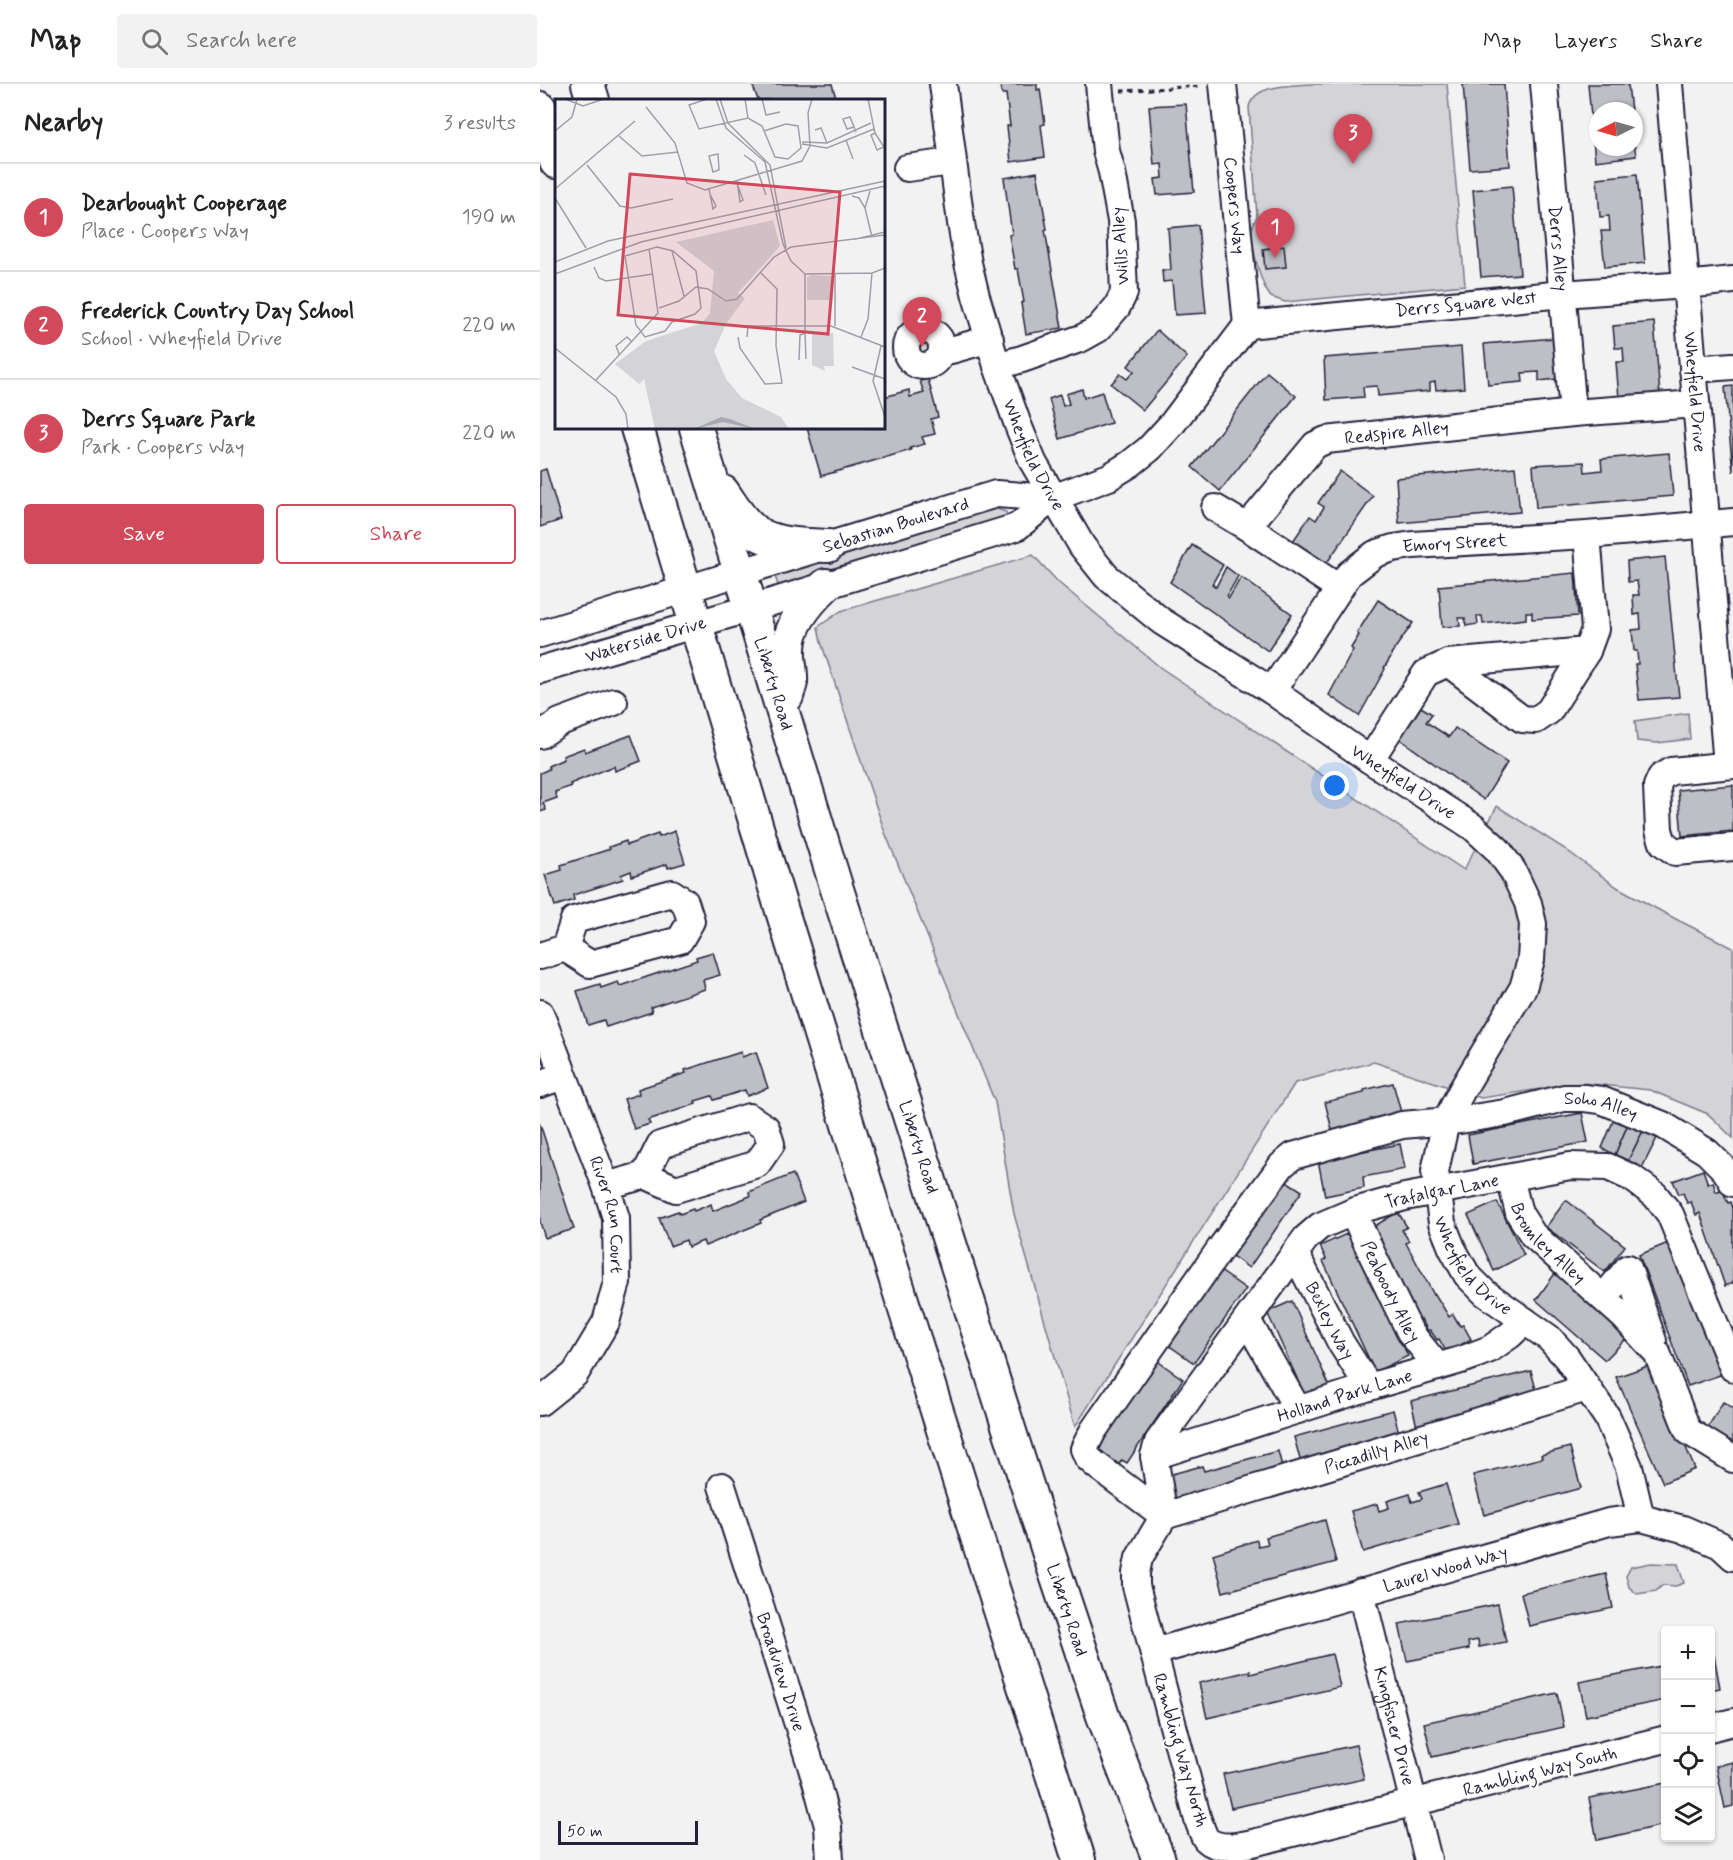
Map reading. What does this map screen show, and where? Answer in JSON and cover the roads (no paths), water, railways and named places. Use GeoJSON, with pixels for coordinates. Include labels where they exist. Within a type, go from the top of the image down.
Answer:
{"type":"FeatureCollection","features":[{"type":"Feature","properties":{"kind":"main road"},"geometry":{"type":"LineString","coordinates":[[588,84],[593,99]]}},
{"type":"Feature","properties":{"kind":"main road"},"geometry":{"type":"LineString","coordinates":[[540,108],[555,159]]}},
{"type":"Feature","properties":{"kind":"main road"},"geometry":{"type":"LineString","coordinates":[[637,429],[904,1308],[1078,1860]]}},
{"type":"Feature","properties":{"kind":"main road","name":"Liberty Road"},"geometry":{"type":"LineString","coordinates":[[696,429],[843,908],[1048,1551],[1103,1716],[1159,1860]]}},
{"type":"Feature","properties":{"kind":"main road"},"geometry":{"type":"LineString","coordinates":[[710,475],[738,514],[753,530],[765,537],[788,542],[828,546]]}},
{"type":"Feature","properties":{"kind":"main road"},"geometry":{"type":"LineString","coordinates":[[783,711],[791,681],[788,646],[793,630],[811,599],[826,585]]}},
{"type":"Feature","properties":{"kind":"street","name":"Wheyfield Drive"},"geometry":{"type":"LineString","coordinates":[[943,84],[952,162],[968,263],[997,366],[1033,462],[1082,546],[1106,576],[1161,621],[1272,691],[1370,760],[1473,827],[1498,850],[1513,871],[1528,903],[1533,924],[1531,960],[1523,988],[1473,1070],[1446,1122],[1435,1171],[1442,1223],[1452,1248],[1467,1275],[1485,1293],[1534,1325],[1549,1338],[1567,1358],[1607,1417],[1629,1467],[1641,1518]]}},
{"type":"Feature","properties":{"kind":"street","name":"Derrs Alley"},"geometry":{"type":"LineString","coordinates":[[1544,84],[1573,413]]}},
{"type":"Feature","properties":{"kind":"street","name":"Wheyfield Drive"},"geometry":{"type":"LineString","coordinates":[[1669,84],[1730,765]]}},
{"type":"Feature","properties":{"kind":"street","name":"Coopers Way"},"geometry":{"type":"LineString","coordinates":[[1212,85],[1247,325]]}},
{"type":"Feature","properties":{"kind":"street","name":"Wills Alley"},"geometry":{"type":"LineString","coordinates":[[997,366],[1082,338],[1098,329],[1117,307],[1124,293],[1121,221],[1106,151],[1100,88]]}},
{"type":"Feature","properties":{"kind":"street"},"geometry":{"type":"LineString","coordinates":[[907,168],[952,162]]}},
{"type":"Feature","properties":{"kind":"street","name":"Derrs Square West"},"geometry":{"type":"LineString","coordinates":[[1247,325],[1733,280]]}},
{"type":"Feature","properties":{"kind":"street","name":"Sebastian Boulevard"},"geometry":{"type":"LineString","coordinates":[[751,608],[1017,527],[1053,498],[1109,477],[1149,449],[1172,424],[1247,325]]}},
{"type":"Feature","properties":{"kind":"street"},"geometry":{"type":"LineString","coordinates":[[942,348],[951,350],[990,339]]}},
{"type":"Feature","properties":{"kind":"street"},"geometry":{"type":"LineString","coordinates":[[1693,369],[1733,366]]}},
{"type":"Feature","properties":{"kind":"street","name":"Redspire Alley"},"geometry":{"type":"LineString","coordinates":[[1247,527],[1315,445],[1326,440],[1573,413],[1696,404]]}},
{"type":"Feature","properties":{"kind":"street","name":"Sebastian Boulevard"},"geometry":{"type":"LineString","coordinates":[[740,573],[996,494],[1053,498]]}},
{"type":"Feature","properties":{"kind":"street"},"geometry":{"type":"LineString","coordinates":[[1215,508],[1339,588]]}},
{"type":"Feature","properties":{"kind":"street","name":"Emory Street"},"geometry":{"type":"LineString","coordinates":[[1272,691],[1348,574],[1375,554],[1413,545],[1587,535],[1733,522]]}},
{"type":"Feature","properties":{"kind":"street"},"geometry":{"type":"LineString","coordinates":[[1448,663],[1522,719],[1536,720],[1549,711],[1587,651],[1595,630],[1587,535]]}},
{"type":"Feature","properties":{"kind":"street","name":"Waterside Drive"},"geometry":{"type":"LineString","coordinates":[[540,634],[740,573]]}},
{"type":"Feature","properties":{"kind":"street","name":"Waterside Drive"},"geometry":{"type":"LineString","coordinates":[[540,670],[751,608]]}},
{"type":"Feature","properties":{"kind":"street"},"geometry":{"type":"LineString","coordinates":[[1370,760],[1426,673],[1448,663],[1587,651]]}},
{"type":"Feature","properties":{"kind":"street"},"geometry":{"type":"LineString","coordinates":[[540,735],[560,722],[614,702]]}},
{"type":"Feature","properties":{"kind":"street"},"geometry":{"type":"LineString","coordinates":[[1730,765],[1671,771],[1661,777],[1657,786],[1659,830],[1663,843],[1675,852],[1733,847]]}},
{"type":"Feature","properties":{"kind":"street"},"geometry":{"type":"LineString","coordinates":[[540,956],[565,948]]}},
{"type":"Feature","properties":{"kind":"street","name":"River Run Court"},"geometry":{"type":"LineString","coordinates":[[540,1013],[551,1080],[606,1186],[616,1218],[616,1282],[606,1322],[575,1374],[540,1402]]}},
{"type":"Feature","properties":{"kind":"street","name":"Soho Alley"},"geometry":{"type":"LineString","coordinates":[[1164,1516],[1088,1458],[1084,1449],[1093,1431],[1220,1248],[1282,1165],[1293,1156],[1402,1125],[1446,1122],[1505,1113],[1564,1098],[1584,1098],[1601,1100],[1663,1125],[1686,1138],[1707,1152],[1725,1170],[1733,1183]]}},
{"type":"Feature","properties":{"kind":"street","name":"Trafalgar Lane"},"geometry":{"type":"LineString","coordinates":[[1154,1456],[1158,1442],[1295,1252],[1320,1226],[1353,1212],[1405,1197],[1570,1166],[1608,1167],[1632,1178],[1655,1195],[1670,1214],[1733,1368]]}},
{"type":"Feature","properties":{"kind":"street"},"geometry":{"type":"LineString","coordinates":[[606,1186],[645,1175]]}},
{"type":"Feature","properties":{"kind":"street","name":"Bromley Alley"},"geometry":{"type":"LineString","coordinates":[[1510,1178],[1519,1213],[1533,1235],[1623,1316],[1657,1353]]}},
{"type":"Feature","properties":{"kind":"street","name":"Peaboody Alley"},"geometry":{"type":"LineString","coordinates":[[1353,1212],[1410,1332],[1438,1366]]}},
{"type":"Feature","properties":{"kind":"street","name":"Bexley Way"},"geometry":{"type":"LineString","coordinates":[[1295,1252],[1341,1343],[1369,1387]]}},
{"type":"Feature","properties":{"kind":"street","name":"Bromley Alley"},"geometry":{"type":"LineString","coordinates":[[1603,1298],[1628,1268],[1657,1353],[1688,1431],[1733,1459]]}},
{"type":"Feature","properties":{"kind":"street"},"geometry":{"type":"LineString","coordinates":[[1247,1320],[1298,1410]]}},
{"type":"Feature","properties":{"kind":"street","name":"Holland Park Lane"},"geometry":{"type":"LineString","coordinates":[[1154,1456],[1490,1349],[1525,1321]]}},
{"type":"Feature","properties":{"kind":"street","name":"Piccadilly Alley"},"geometry":{"type":"LineString","coordinates":[[1164,1516],[1587,1388]]}},
{"type":"Feature","properties":{"kind":"street"},"geometry":{"type":"LineString","coordinates":[[1154,1456],[1164,1516]]}},
{"type":"Feature","properties":{"kind":"street","name":"Broadview Drive"},"geometry":{"type":"LineString","coordinates":[[722,1486],[816,1781],[828,1826],[830,1860]]}},
{"type":"Feature","properties":{"kind":"street","name":"Rambling Way North"},"geometry":{"type":"LineString","coordinates":[[1164,1516],[1140,1558],[1136,1573],[1136,1586],[1198,1820],[1206,1838],[1217,1844],[1243,1845],[1414,1802]]}},
{"type":"Feature","properties":{"kind":"street","name":"Laurel Wood Way"},"geometry":{"type":"LineString","coordinates":[[1154,1652],[1609,1522],[1641,1518],[1683,1529],[1719,1545],[1733,1557]]}},
{"type":"Feature","properties":{"kind":"street","name":"Kingfisher Drive"},"geometry":{"type":"LineString","coordinates":[[1361,1592],[1428,1860]]}},
{"type":"Feature","properties":{"kind":"street"},"geometry":{"type":"LineString","coordinates":[[1715,1727],[1733,1722]]}},
{"type":"Feature","properties":{"kind":"street","name":"Rambling Way South"},"geometry":{"type":"LineString","coordinates":[[1414,1802],[1661,1740]]}},
{"type":"Feature","properties":{"kind":"place","name":"Derrs Square Park"},"geometry":{"type":"Point","coordinates":[1353,164]}},
{"type":"Feature","properties":{"kind":"place","name":"Dearbought Cooperage"},"geometry":{"type":"Point","coordinates":[1275,258]}},
{"type":"Feature","properties":{"kind":"place","name":"Frederick Country Day School"},"geometry":{"type":"Point","coordinates":[922,347]}}]}
